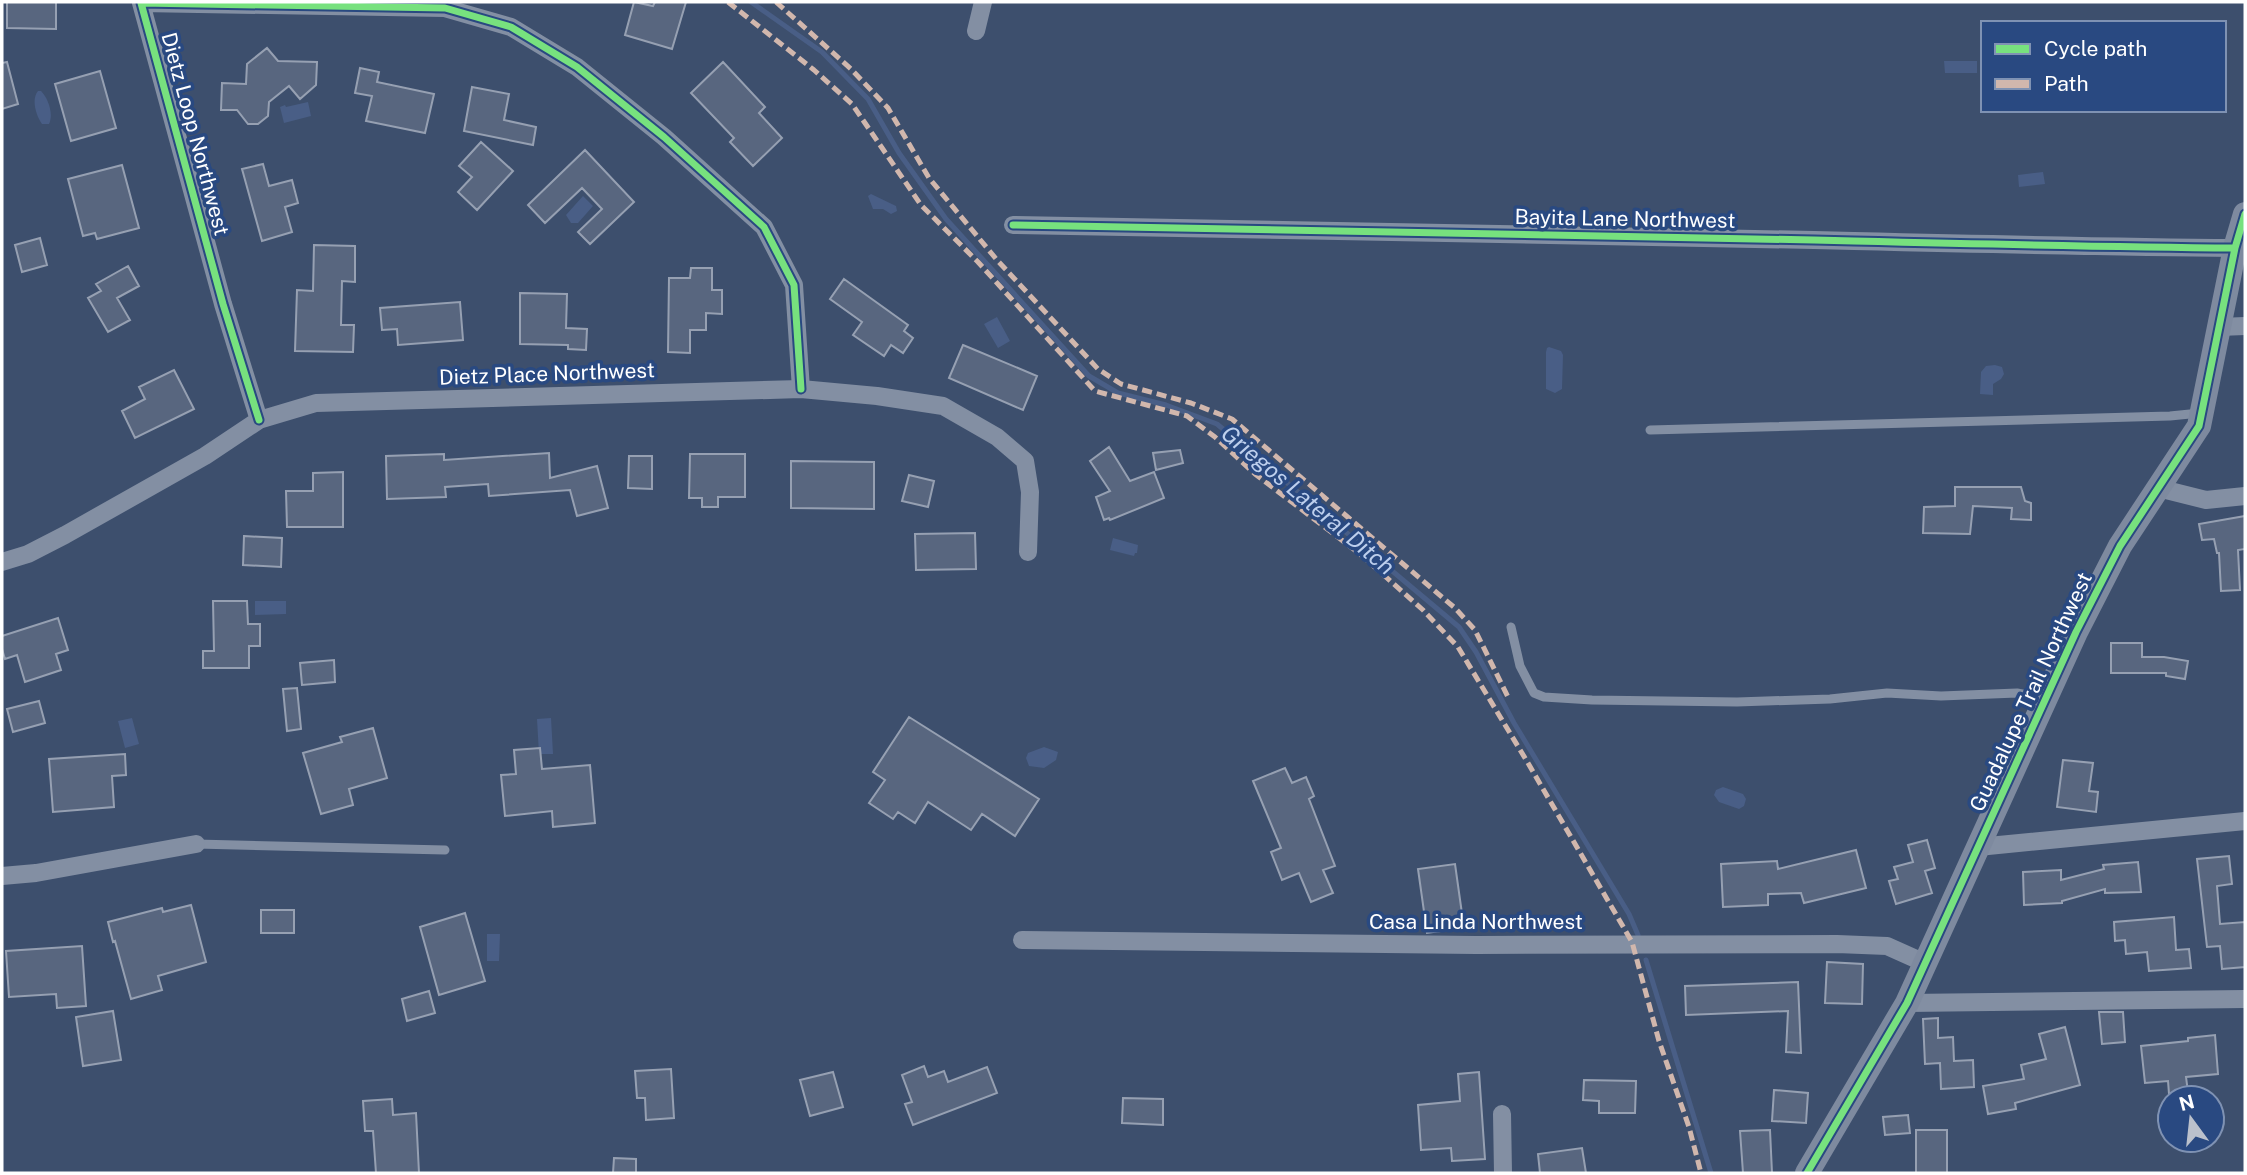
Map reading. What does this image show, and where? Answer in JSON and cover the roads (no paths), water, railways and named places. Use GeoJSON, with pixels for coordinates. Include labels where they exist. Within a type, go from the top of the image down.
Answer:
{"type":"FeatureCollection","features":[{"type":"Feature","properties":{"kind":"street"},"geometry":{"type":"LineString","coordinates":[[976,31],[984,2]]}},
{"type":"Feature","properties":{"kind":"street","name":"Dietz Loop Northwest"},"geometry":{"type":"LineString","coordinates":[[259,420],[223,304],[141,3],[445,8],[510,27],[577,67],[664,137],[764,227],[794,285],[801,389]]}},
{"type":"Feature","properties":{"kind":"street","name":"Guadalupe Trail Northwest"},"geometry":{"type":"LineString","coordinates":[[1807,1173],[1907,1003],[2046,698],[2120,546],[2199,426],[2235,248],[2245,214]]}},
{"type":"Feature","properties":{"kind":"street","name":"Bayita Lane Northwest"},"geometry":{"type":"LineString","coordinates":[[1013,225],[1842,240],[2045,247],[2235,248]]}},
{"type":"Feature","properties":{"kind":"street"},"geometry":{"type":"LineString","coordinates":[[2219,327],[2245,326]]}},
{"type":"Feature","properties":{"kind":"street","name":"Dietz Place Northwest"},"geometry":{"type":"LineString","coordinates":[[2,562],[28,554],[76,528],[205,456],[259,420],[316,403],[801,389],[943,406],[997,437],[1025,461],[1030,492],[1028,552]]}},
{"type":"Feature","properties":{"kind":"street"},"geometry":{"type":"LineString","coordinates":[[2158,488],[2206,500],[2245,496]]}},
{"type":"Feature","properties":{"kind":"street"},"geometry":{"type":"LineString","coordinates":[[1978,847],[2245,821]]}},
{"type":"Feature","properties":{"kind":"street"},"geometry":{"type":"LineString","coordinates":[[2,876],[36,873],[196,844]]}},
{"type":"Feature","properties":{"kind":"street","name":"Casa Linda Northwest"},"geometry":{"type":"LineString","coordinates":[[1022,940],[1476,945],[1837,944],[1887,946],[1925,963]]}},
{"type":"Feature","properties":{"kind":"street"},"geometry":{"type":"LineString","coordinates":[[1907,1003],[2245,999]]}},
{"type":"Feature","properties":{"kind":"street"},"geometry":{"type":"LineString","coordinates":[[1502,1114],[1503,1173]]}},
{"type":"Feature","properties":{"kind":"lane"},"geometry":{"type":"LineString","coordinates":[[1650,430],[2202,413]]}},
{"type":"Feature","properties":{"kind":"lane"},"geometry":{"type":"LineString","coordinates":[[1511,627],[1520,666],[1534,693],[1544,697],[1737,702],[1830,699],[1887,692],[1941,696],[2017,693],[2046,698]]}},
{"type":"Feature","properties":{"kind":"lane"},"geometry":{"type":"LineString","coordinates":[[196,844],[445,850]]}},
{"type":"Feature","properties":{"kind":"water"},"geometry":{"type":"Polygon","coordinates":[[[1944,61],[1977,61],[1977,73],[1945,73],[1944,61]]]}},
{"type":"Feature","properties":{"kind":"water"},"geometry":{"type":"Polygon","coordinates":[[[38,91],[44,94],[50,106],[49,124],[42,124],[36,112],[35,98],[38,91]]]}},
{"type":"Feature","properties":{"kind":"water"},"geometry":{"type":"Polygon","coordinates":[[[308,102],[311,116],[284,123],[280,107],[308,102]]]}},
{"type":"Feature","properties":{"kind":"water"},"geometry":{"type":"Polygon","coordinates":[[[2043,172],[2045,184],[2019,187],[2018,175],[2043,172]]]}},
{"type":"Feature","properties":{"kind":"water"},"geometry":{"type":"Polygon","coordinates":[[[871,194],[896,206],[897,211],[891,214],[883,209],[873,209],[868,196],[871,194]]]}},
{"type":"Feature","properties":{"kind":"water"},"geometry":{"type":"Polygon","coordinates":[[[583,196],[593,206],[578,223],[571,223],[566,215],[583,196]]]}},
{"type":"Feature","properties":{"kind":"water"},"geometry":{"type":"Polygon","coordinates":[[[997,317],[1010,341],[998,348],[984,324],[997,317]]]}},
{"type":"Feature","properties":{"kind":"water"},"geometry":{"type":"Polygon","coordinates":[[[1549,347],[1561,351],[1563,355],[1562,389],[1555,393],[1546,389],[1546,352],[1549,347]]]}},
{"type":"Feature","properties":{"kind":"water"},"geometry":{"type":"Polygon","coordinates":[[[1986,366],[2002,367],[2004,374],[1993,384],[1993,395],[1980,394],[1981,372],[1986,366]]]}},
{"type":"Feature","properties":{"kind":"water"},"geometry":{"type":"Polygon","coordinates":[[[1113,538],[1138,545],[1137,553],[1134,556],[1110,550],[1113,538]]]}},
{"type":"Feature","properties":{"kind":"water"},"geometry":{"type":"Polygon","coordinates":[[[255,601],[286,601],[286,614],[255,615],[255,601]]]}},
{"type":"Feature","properties":{"kind":"water"},"geometry":{"type":"Polygon","coordinates":[[[132,718],[139,744],[125,748],[118,721],[132,718]]]}},
{"type":"Feature","properties":{"kind":"water"},"geometry":{"type":"Polygon","coordinates":[[[551,718],[553,754],[539,754],[537,719],[551,718]]]}},
{"type":"Feature","properties":{"kind":"water"},"geometry":{"type":"Polygon","coordinates":[[[1044,747],[1058,752],[1056,760],[1044,768],[1029,766],[1026,758],[1028,753],[1044,747]]]}},
{"type":"Feature","properties":{"kind":"water"},"geometry":{"type":"Polygon","coordinates":[[[1723,787],[1743,794],[1746,799],[1744,806],[1739,809],[1719,802],[1714,795],[1716,790],[1723,787]]]}},
{"type":"Feature","properties":{"kind":"water"},"geometry":{"type":"Polygon","coordinates":[[[487,934],[500,934],[499,961],[487,961],[487,934]]]}},
{"type":"Feature","properties":{"kind":"waterway","name":"Griegos Lateral Ditch"},"geometry":{"type":"LineString","coordinates":[[751,2],[822,52],[868,99],[899,153],[946,219],[1089,376],[1118,393],[1166,405],[1217,424],[1459,627],[1629,914],[1638,935]]}},
{"type":"Feature","properties":{"kind":"waterway","name":"Griegos Lateral Ditch"},"geometry":{"type":"LineString","coordinates":[[1646,960],[1711,1173]]}}]}
